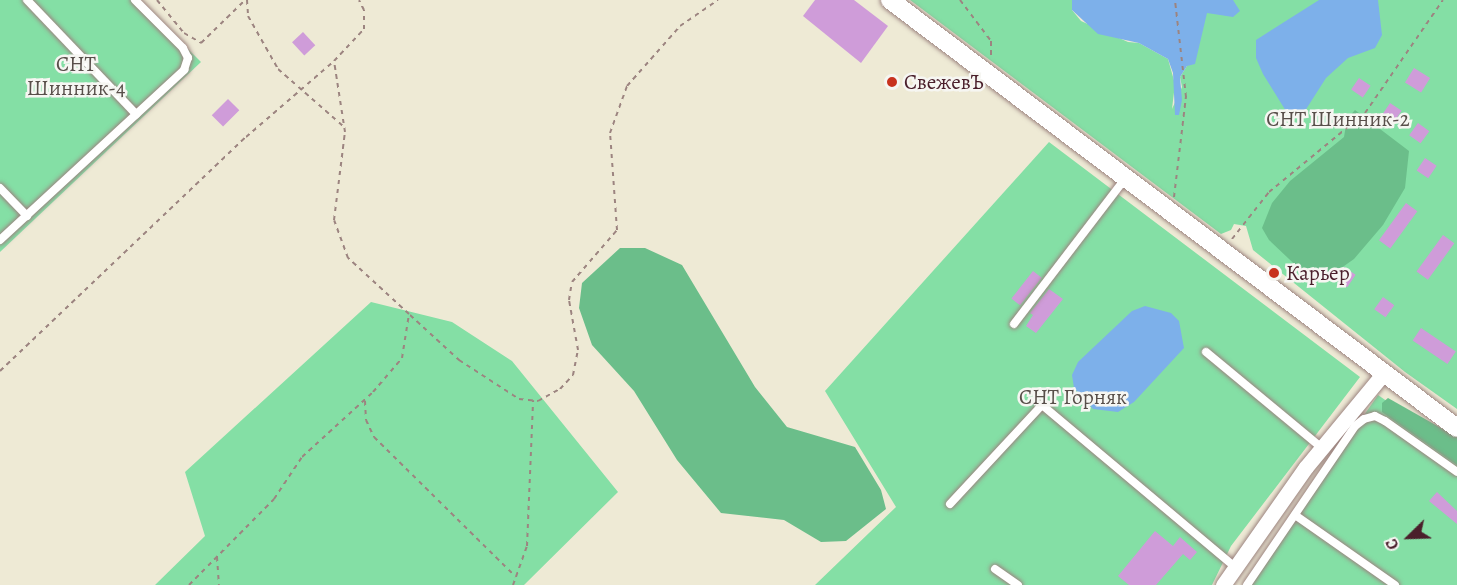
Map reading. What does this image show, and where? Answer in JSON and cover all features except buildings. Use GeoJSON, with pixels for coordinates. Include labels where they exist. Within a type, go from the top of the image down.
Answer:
{"type":"FeatureCollection","features":[{"type":"Feature","properties":{"kind":"street"},"geometry":{"type":"LineString","coordinates":[[890,0],[1457,428]]}},
{"type":"Feature","properties":{"kind":"street"},"geometry":{"type":"LineString","coordinates":[[1222,585],[1322,448],[1383,374]]}},
{"type":"Feature","properties":{"kind":"lane"},"geometry":{"type":"LineString","coordinates":[[27,0],[136,114]]}},
{"type":"Feature","properties":{"kind":"lane"},"geometry":{"type":"LineString","coordinates":[[0,240],[184,70],[188,58],[135,0]]}},
{"type":"Feature","properties":{"kind":"lane"},"geometry":{"type":"LineString","coordinates":[[1014,324],[1125,179]]}},
{"type":"Feature","properties":{"kind":"lane"},"geometry":{"type":"LineString","coordinates":[[0,188],[27,216]]}},
{"type":"Feature","properties":{"kind":"lane"},"geometry":{"type":"LineString","coordinates":[[1206,352],[1322,448]]}},
{"type":"Feature","properties":{"kind":"lane"},"geometry":{"type":"LineString","coordinates":[[950,504],[1042,405],[1234,567]]}},
{"type":"Feature","properties":{"kind":"lane"},"geometry":{"type":"LineString","coordinates":[[1247,585],[1355,426],[1375,416],[1457,472]]}},
{"type":"Feature","properties":{"kind":"lane"},"geometry":{"type":"LineString","coordinates":[[1295,515],[1395,585]]}},
{"type":"Feature","properties":{"kind":"lane"},"geometry":{"type":"LineString","coordinates":[[995,569],[1018,585]]}},
{"type":"Feature","properties":{"kind":"path"},"geometry":{"type":"LineString","coordinates":[[157,0],[184,33],[201,43],[246,0]]}},
{"type":"Feature","properties":{"kind":"path"},"geometry":{"type":"LineString","coordinates":[[246,0],[248,16],[278,69],[345,128]]}},
{"type":"Feature","properties":{"kind":"path"},"geometry":{"type":"LineString","coordinates":[[0,371],[300,89],[334,61],[364,29],[364,10],[359,0]]}},
{"type":"Feature","properties":{"kind":"path"},"geometry":{"type":"LineString","coordinates":[[334,61],[345,128],[334,220],[348,258],[436,341],[493,384],[519,399],[533,400],[560,389],[573,375],[578,350],[569,300],[572,282],[617,230],[610,133],[627,86],[680,26],[718,0]]}},
{"type":"Feature","properties":{"kind":"path"},"geometry":{"type":"LineString","coordinates":[[960,0],[992,41],[993,51],[984,71]]}},
{"type":"Feature","properties":{"kind":"path"},"geometry":{"type":"LineString","coordinates":[[1172,214],[1186,97],[1175,0]]}},
{"type":"Feature","properties":{"kind":"path"},"geometry":{"type":"LineString","coordinates":[[1223,253],[1269,192],[1365,113],[1443,0]]}},
{"type":"Feature","properties":{"kind":"path"},"geometry":{"type":"LineString","coordinates":[[189,585],[273,499],[302,457],[364,399],[402,358],[409,314]]}},
{"type":"Feature","properties":{"kind":"path"},"geometry":{"type":"LineString","coordinates":[[364,399],[366,420],[374,437],[516,577]]}},
{"type":"Feature","properties":{"kind":"path"},"geometry":{"type":"LineString","coordinates":[[513,585],[527,546],[533,400]]}},
{"type":"Feature","properties":{"kind":"path"},"geometry":{"type":"LineString","coordinates":[[217,557],[219,585]]}},
{"type":"Feature","properties":{"kind":"green space","name":"СНТ Шинник-4"},"geometry":{"type":"Polygon","coordinates":[[[0,0],[139,0],[201,62],[0,252],[0,0]]]}},
{"type":"Feature","properties":{"kind":"green space","name":"СНТ Шинник-2"},"geometry":{"type":"Polygon","coordinates":[[[910,0],[1072,0],[1072,10],[1081,21],[1128,42],[1139,43],[1168,59],[1175,84],[1172,109],[1182,87],[1180,77],[1187,66],[1179,0],[1457,0],[1457,409],[1405,372],[1253,250],[1246,226],[1234,224],[1231,230],[1221,234],[910,0]]]}},
{"type":"Feature","properties":{"kind":"green space"},"geometry":{"type":"Polygon","coordinates":[[[1355,110],[1409,151],[1405,188],[1383,225],[1354,259],[1327,278],[1308,277],[1269,240],[1262,228],[1272,203],[1290,181],[1344,137],[1347,119],[1355,110]]]}},
{"type":"Feature","properties":{"kind":"green space","name":"СНТ Горняк"},"geometry":{"type":"Polygon","coordinates":[[[1049,142],[1360,377],[1231,546],[1212,585],[815,585],[896,507],[825,391],[1049,142]]]}},
{"type":"Feature","properties":{"kind":"green space"},"geometry":{"type":"Polygon","coordinates":[[[620,248],[645,248],[682,265],[755,387],[787,427],[855,447],[881,490],[886,509],[846,541],[821,542],[784,520],[721,513],[677,460],[634,391],[592,345],[579,308],[582,283],[620,248]]]}},
{"type":"Feature","properties":{"kind":"green space"},"geometry":{"type":"Polygon","coordinates":[[[371,302],[452,322],[512,361],[618,492],[524,585],[155,585],[205,536],[185,472],[371,302]]]}},
{"type":"Feature","properties":{"kind":"green space"},"geometry":{"type":"Polygon","coordinates":[[[1378,395],[1457,450],[1457,585],[1246,585],[1378,395]]]}},
{"type":"Feature","properties":{"kind":"green space"},"geometry":{"type":"Polygon","coordinates":[[[1388,398],[1457,437],[1457,465],[1382,412],[1382,403],[1388,398]]]}},
{"type":"Feature","properties":{"kind":"water"},"geometry":{"type":"Polygon","coordinates":[[[1072,0],[1233,0],[1240,11],[1233,17],[1207,13],[1195,64],[1187,66],[1180,77],[1182,100],[1179,115],[1175,115],[1173,73],[1168,59],[1139,43],[1098,34],[1072,10],[1072,0]]]}},
{"type":"Feature","properties":{"kind":"water"},"geometry":{"type":"Polygon","coordinates":[[[1319,0],[1378,0],[1382,35],[1375,48],[1348,58],[1326,78],[1303,114],[1289,116],[1263,74],[1256,58],[1256,40],[1319,0]]]}},
{"type":"Feature","properties":{"kind":"water"},"geometry":{"type":"Polygon","coordinates":[[[1145,306],[1171,313],[1179,321],[1184,348],[1134,402],[1118,412],[1093,409],[1074,388],[1072,375],[1078,362],[1132,311],[1145,306]]]}},
{"type":"Feature","properties":{"kind":"place","name":"СвежевЪ"},"geometry":{"type":"Point","coordinates":[892,82]}},
{"type":"Feature","properties":{"kind":"place","name":"Карьер"},"geometry":{"type":"Point","coordinates":[1274,273]}}]}
